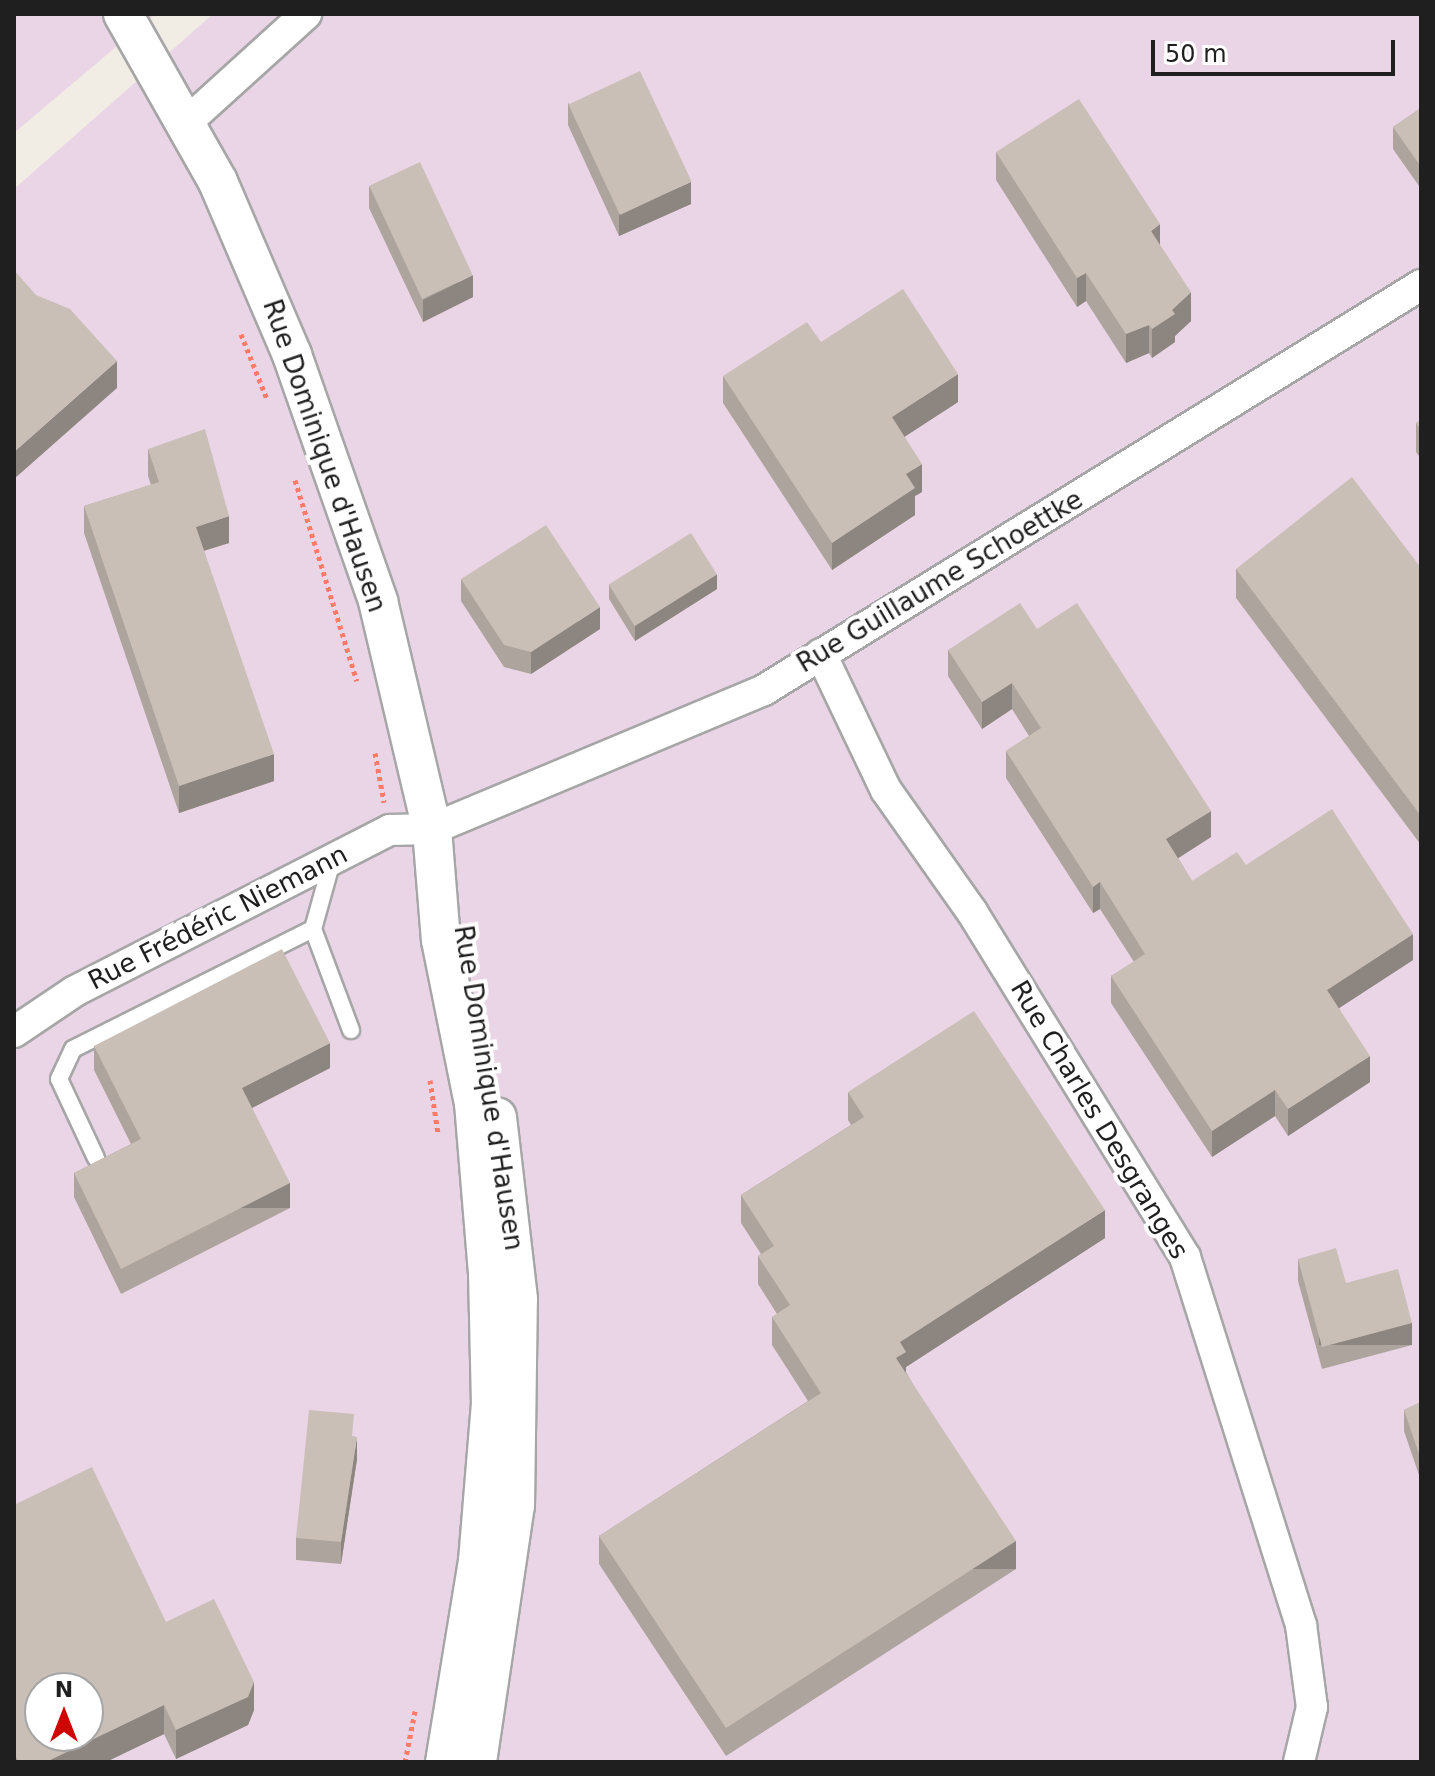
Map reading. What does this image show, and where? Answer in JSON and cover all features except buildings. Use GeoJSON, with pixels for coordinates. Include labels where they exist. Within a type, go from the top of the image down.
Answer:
{"type":"FeatureCollection","features":[{"type":"Feature","properties":{"kind":"street","name":"Rue Dominique d'Hausen"},"geometry":{"type":"LineString","coordinates":[[123,14],[187,122],[243,238],[329,455],[378,601],[434,839],[464,919],[508,1177],[518,1299],[515,1506],[477,1762]]}},
{"type":"Feature","properties":{"kind":"street"},"geometry":{"type":"LineString","coordinates":[[187,122],[306,14]]}},
{"type":"Feature","properties":{"kind":"street","name":"Rue Guillaume Schoettke"},"geometry":{"type":"LineString","coordinates":[[434,839],[764,690],[1421,285]]}},
{"type":"Feature","properties":{"kind":"street","name":"Rue Charles Desgranges"},"geometry":{"type":"LineString","coordinates":[[821,654],[886,790],[972,912],[1185,1257],[1301,1625],[1312,1707],[1299,1762]]}},
{"type":"Feature","properties":{"kind":"street","name":"Rue Frédéric Niemann"},"geometry":{"type":"LineString","coordinates":[[14,1032],[75,991],[390,830],[434,839]]}},
{"type":"Feature","properties":{"kind":"street","name":"Rue Dominique d'Hausen"},"geometry":{"type":"LineString","coordinates":[[434,839],[441,940],[474,1103],[488,1273],[491,1403],[478,1561],[445,1762]]}},
{"type":"Feature","properties":{"kind":"lane"},"geometry":{"type":"LineString","coordinates":[[333,859],[313,929],[351,1030]]}},
{"type":"Feature","properties":{"kind":"lane"},"geometry":{"type":"LineString","coordinates":[[96,1158],[59,1079],[73,1049],[313,929]]}},
{"type":"Feature","properties":{"kind":"shaded area"},"geometry":{"type":"Polygon","coordinates":[[[14,14],[155,14],[14,133],[14,14]]]}},
{"type":"Feature","properties":{"kind":"shaded area"},"geometry":{"type":"Polygon","coordinates":[[[213,14],[1421,14],[1421,1762],[14,1762],[14,189],[213,14]]]}}]}
